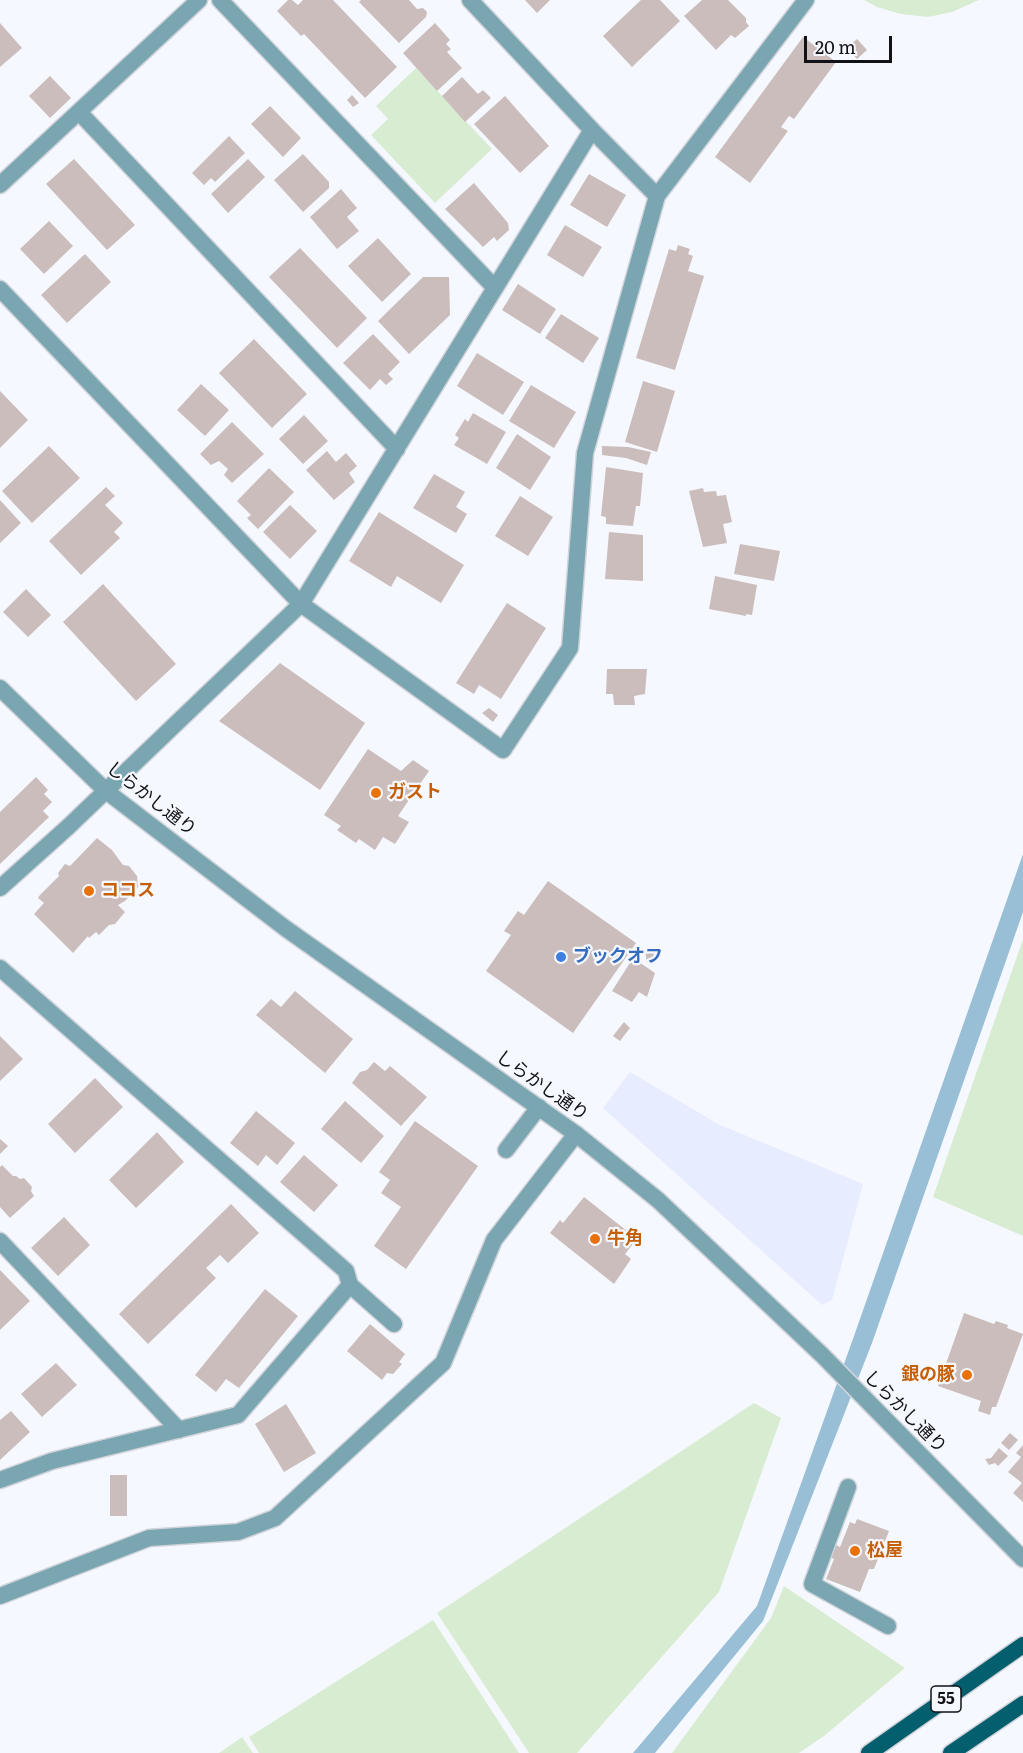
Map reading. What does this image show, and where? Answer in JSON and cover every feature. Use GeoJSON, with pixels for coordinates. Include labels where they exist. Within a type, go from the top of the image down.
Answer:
{"type":"FeatureCollection","features":[{"type":"Feature","properties":{"kind":"main road","name":"55"},"geometry":{"type":"LineString","coordinates":[[869,1753],[1023,1646]]}},
{"type":"Feature","properties":{"kind":"main road"},"geometry":{"type":"LineString","coordinates":[[951,1753],[1023,1704]]}},
{"type":"Feature","properties":{"kind":"street"},"geometry":{"type":"LineString","coordinates":[[0,185],[199,0]]}},
{"type":"Feature","properties":{"kind":"street"},"geometry":{"type":"LineString","coordinates":[[220,0],[495,288]]}},
{"type":"Feature","properties":{"kind":"street"},"geometry":{"type":"LineString","coordinates":[[470,0],[657,196]]}},
{"type":"Feature","properties":{"kind":"street"},"geometry":{"type":"LineString","coordinates":[[0,289],[301,604],[503,750],[570,648],[585,453],[657,196],[806,0]]}},
{"type":"Feature","properties":{"kind":"street"},"geometry":{"type":"LineString","coordinates":[[79,112],[397,449]]}},
{"type":"Feature","properties":{"kind":"street"},"geometry":{"type":"LineString","coordinates":[[0,888],[106,791],[301,604],[592,130]]}},
{"type":"Feature","properties":{"kind":"street","name":"しらかし通り"},"geometry":{"type":"LineString","coordinates":[[0,688],[106,791],[285,928],[576,1134],[658,1200],[822,1355],[1023,1560]]}},
{"type":"Feature","properties":{"kind":"street"},"geometry":{"type":"LineString","coordinates":[[0,968],[346,1271],[350,1285],[394,1324]]}},
{"type":"Feature","properties":{"kind":"street"},"geometry":{"type":"LineString","coordinates":[[506,1150],[539,1107]]}},
{"type":"Feature","properties":{"kind":"street"},"geometry":{"type":"LineString","coordinates":[[0,1596],[149,1538],[238,1532],[275,1518],[443,1363],[494,1240],[576,1134]]}},
{"type":"Feature","properties":{"kind":"street"},"geometry":{"type":"LineString","coordinates":[[0,1241],[178,1430]]}},
{"type":"Feature","properties":{"kind":"street"},"geometry":{"type":"LineString","coordinates":[[0,1480],[52,1461],[238,1415],[350,1285]]}},
{"type":"Feature","properties":{"kind":"street"},"geometry":{"type":"LineString","coordinates":[[848,1488],[812,1584],[888,1626]]}},
{"type":"Feature","properties":{"kind":"shaded area"},"geometry":{"type":"Polygon","coordinates":[[[630,1072],[718,1124],[863,1184],[832,1300],[822,1305],[603,1108],[630,1072]]]}},
{"type":"Feature","properties":{"kind":"green space"},"geometry":{"type":"Polygon","coordinates":[[[864,0],[979,0],[952,12],[928,17],[901,14],[877,7],[864,0]]]}},
{"type":"Feature","properties":{"kind":"green space"},"geometry":{"type":"Polygon","coordinates":[[[416,68],[492,149],[435,203],[371,135],[388,119],[376,106],[416,68]]]}},
{"type":"Feature","properties":{"kind":"green space"},"geometry":{"type":"Polygon","coordinates":[[[1023,939],[1023,1236],[933,1197],[1023,939]]]}},
{"type":"Feature","properties":{"kind":"green space"},"geometry":{"type":"Polygon","coordinates":[[[754,1403],[781,1418],[719,1592],[577,1753],[529,1753],[437,1613],[754,1403]]]}},
{"type":"Feature","properties":{"kind":"green space"},"geometry":{"type":"Polygon","coordinates":[[[784,1586],[905,1668],[824,1736],[799,1753],[672,1753],[771,1618],[784,1586]]]}},
{"type":"Feature","properties":{"kind":"green space"},"geometry":{"type":"Polygon","coordinates":[[[433,1620],[519,1753],[259,1753],[249,1737],[433,1620]]]}},
{"type":"Feature","properties":{"kind":"green space"},"geometry":{"type":"Polygon","coordinates":[[[242,1737],[253,1753],[219,1753],[242,1737]]]}},
{"type":"Feature","properties":{"kind":"water"},"geometry":{"type":"Polygon","coordinates":[[[1023,854],[1023,912],[872,1343],[763,1621],[655,1753],[633,1753],[757,1606],[1023,854]]]}},
{"type":"Feature","properties":{"kind":"building"},"geometry":{"type":"Polygon","coordinates":[[[288,0],[298,5],[303,0],[333,0],[397,67],[365,98],[304,34],[301,36],[277,11],[288,0]]]}},
{"type":"Feature","properties":{"kind":"building"},"geometry":{"type":"Polygon","coordinates":[[[361,0],[409,0],[417,9],[423,8],[427,12],[426,17],[399,43],[359,2],[361,0]]]}},
{"type":"Feature","properties":{"kind":"building"},"geometry":{"type":"Polygon","coordinates":[[[525,0],[550,0],[537,13],[525,0]]]}},
{"type":"Feature","properties":{"kind":"building"},"geometry":{"type":"Polygon","coordinates":[[[641,0],[660,0],[680,21],[632,67],[603,36],[641,0]]]}},
{"type":"Feature","properties":{"kind":"building"},"geometry":{"type":"Polygon","coordinates":[[[702,0],[728,0],[746,18],[749,26],[735,38],[731,35],[716,50],[684,16],[702,0]]]}},
{"type":"Feature","properties":{"kind":"building"},"geometry":{"type":"Polygon","coordinates":[[[0,23],[22,48],[0,67],[0,23]]]}},
{"type":"Feature","properties":{"kind":"building"},"geometry":{"type":"Polygon","coordinates":[[[435,23],[450,40],[446,44],[451,49],[447,52],[462,68],[437,91],[403,53],[435,23]]]}},
{"type":"Feature","properties":{"kind":"building"},"geometry":{"type":"Polygon","coordinates":[[[803,37],[836,62],[794,119],[789,116],[781,127],[788,131],[750,183],[715,157],[803,37]]]}},
{"type":"Feature","properties":{"kind":"building"},"geometry":{"type":"Polygon","coordinates":[[[857,39],[867,50],[857,59],[847,48],[857,39]]]}},
{"type":"Feature","properties":{"kind":"building"},"geometry":{"type":"Polygon","coordinates":[[[50,76],[71,98],[50,118],[29,96],[50,76]]]}},
{"type":"Feature","properties":{"kind":"building"},"geometry":{"type":"Polygon","coordinates":[[[462,77],[478,94],[483,90],[491,98],[465,122],[442,96],[462,77]]]}},
{"type":"Feature","properties":{"kind":"building"},"geometry":{"type":"Polygon","coordinates":[[[352,95],[359,103],[353,107],[347,100],[352,95]]]}},
{"type":"Feature","properties":{"kind":"building"},"geometry":{"type":"Polygon","coordinates":[[[505,96],[549,146],[520,173],[474,124],[505,96]]]}},
{"type":"Feature","properties":{"kind":"building"},"geometry":{"type":"Polygon","coordinates":[[[270,106],[301,138],[283,157],[251,124],[270,106]]]}},
{"type":"Feature","properties":{"kind":"building"},"geometry":{"type":"Polygon","coordinates":[[[229,136],[245,153],[215,182],[211,178],[204,185],[192,173],[229,136]]]}},
{"type":"Feature","properties":{"kind":"building"},"geometry":{"type":"Polygon","coordinates":[[[303,154],[329,182],[329,188],[303,212],[274,180],[303,154]]]}},
{"type":"Feature","properties":{"kind":"building"},"geometry":{"type":"Polygon","coordinates":[[[74,159],[135,225],[107,250],[46,184],[74,159]]]}},
{"type":"Feature","properties":{"kind":"building"},"geometry":{"type":"Polygon","coordinates":[[[248,159],[265,177],[228,213],[211,194],[248,159]]]}},
{"type":"Feature","properties":{"kind":"building"},"geometry":{"type":"Polygon","coordinates":[[[589,174],[626,195],[607,227],[570,205],[589,174]]]}},
{"type":"Feature","properties":{"kind":"building"},"geometry":{"type":"Polygon","coordinates":[[[474,183],[508,223],[509,230],[497,241],[494,237],[483,247],[445,209],[474,183]]]}},
{"type":"Feature","properties":{"kind":"building"},"geometry":{"type":"Polygon","coordinates":[[[341,189],[357,208],[347,217],[359,231],[337,249],[310,217],[341,189]]]}},
{"type":"Feature","properties":{"kind":"building"},"geometry":{"type":"Polygon","coordinates":[[[49,221],[73,246],[44,274],[20,249],[49,221]]]}},
{"type":"Feature","properties":{"kind":"building"},"geometry":{"type":"Polygon","coordinates":[[[565,225],[602,247],[583,277],[547,255],[565,225]]]}},
{"type":"Feature","properties":{"kind":"building"},"geometry":{"type":"Polygon","coordinates":[[[378,238],[411,274],[382,302],[348,266],[378,238]]]}},
{"type":"Feature","properties":{"kind":"building"},"geometry":{"type":"Polygon","coordinates":[[[678,245],[690,249],[688,254],[693,256],[688,271],[704,276],[675,370],[636,358],[669,249],[676,251],[678,245]]]}},
{"type":"Feature","properties":{"kind":"building"},"geometry":{"type":"Polygon","coordinates":[[[300,248],[367,318],[337,348],[269,277],[300,248]]]}},
{"type":"Feature","properties":{"kind":"building"},"geometry":{"type":"Polygon","coordinates":[[[85,254],[111,282],[67,323],[41,295],[85,254]]]}},
{"type":"Feature","properties":{"kind":"building"},"geometry":{"type":"Polygon","coordinates":[[[423,277],[449,277],[450,315],[409,354],[378,321],[423,277]]]}},
{"type":"Feature","properties":{"kind":"building"},"geometry":{"type":"Polygon","coordinates":[[[518,284],[556,309],[540,334],[502,310],[518,284]]]}},
{"type":"Feature","properties":{"kind":"building"},"geometry":{"type":"Polygon","coordinates":[[[561,314],[599,338],[583,363],[545,338],[561,314]]]}},
{"type":"Feature","properties":{"kind":"building"},"geometry":{"type":"Polygon","coordinates":[[[373,334],[400,362],[388,374],[393,379],[386,385],[380,379],[370,390],[343,363],[373,334]]]}},
{"type":"Feature","properties":{"kind":"building"},"geometry":{"type":"Polygon","coordinates":[[[254,339],[307,394],[272,428],[219,373],[254,339]]]}},
{"type":"Feature","properties":{"kind":"building"},"geometry":{"type":"Polygon","coordinates":[[[477,353],[524,382],[503,415],[457,386],[477,353]]]}},
{"type":"Feature","properties":{"kind":"building"},"geometry":{"type":"Polygon","coordinates":[[[643,381],[675,391],[657,452],[625,442],[643,381]]]}},
{"type":"Feature","properties":{"kind":"building"},"geometry":{"type":"Polygon","coordinates":[[[201,384],[229,410],[205,436],[177,410],[201,384]]]}},
{"type":"Feature","properties":{"kind":"building"},"geometry":{"type":"Polygon","coordinates":[[[531,385],[576,412],[554,448],[509,421],[531,385]]]}},
{"type":"Feature","properties":{"kind":"building"},"geometry":{"type":"Polygon","coordinates":[[[0,391],[28,420],[0,448],[0,391]]]}},
{"type":"Feature","properties":{"kind":"building"},"geometry":{"type":"Polygon","coordinates":[[[473,413],[506,432],[487,464],[454,445],[459,438],[455,435],[465,419],[468,422],[473,413]]]}},
{"type":"Feature","properties":{"kind":"building"},"geometry":{"type":"Polygon","coordinates":[[[304,415],[328,441],[303,464],[279,439],[304,415]]]}},
{"type":"Feature","properties":{"kind":"building"},"geometry":{"type":"Polygon","coordinates":[[[232,422],[264,454],[232,483],[224,475],[228,469],[219,461],[211,465],[200,454],[232,422]]]}},
{"type":"Feature","properties":{"kind":"building"},"geometry":{"type":"Polygon","coordinates":[[[517,434],[551,457],[530,490],[496,468],[517,434]]]}},
{"type":"Feature","properties":{"kind":"building"},"geometry":{"type":"Polygon","coordinates":[[[49,446],[80,478],[32,523],[2,491],[49,446]]]}},
{"type":"Feature","properties":{"kind":"building"},"geometry":{"type":"Polygon","coordinates":[[[602,446],[628,447],[651,452],[647,465],[626,458],[602,455],[602,446]]]}},
{"type":"Feature","properties":{"kind":"building"},"geometry":{"type":"Polygon","coordinates":[[[327,451],[336,462],[346,453],[357,466],[349,473],[355,482],[334,500],[306,470],[327,451]]]}},
{"type":"Feature","properties":{"kind":"building"},"geometry":{"type":"Polygon","coordinates":[[[606,467],[643,473],[640,506],[636,506],[633,526],[606,524],[606,517],[601,516],[606,467]]]}},
{"type":"Feature","properties":{"kind":"building"},"geometry":{"type":"Polygon","coordinates":[[[269,468],[294,492],[258,529],[247,518],[251,515],[237,501],[269,468]]]}},
{"type":"Feature","properties":{"kind":"building"},"geometry":{"type":"Polygon","coordinates":[[[434,474],[465,492],[456,507],[467,514],[456,533],[413,508],[434,474]]]}},
{"type":"Feature","properties":{"kind":"building"},"geometry":{"type":"Polygon","coordinates":[[[106,487],[115,496],[105,505],[123,523],[114,532],[120,538],[81,575],[49,541],[106,487]]]}},
{"type":"Feature","properties":{"kind":"building"},"geometry":{"type":"Polygon","coordinates":[[[703,488],[704,492],[716,491],[717,496],[726,495],[732,522],[723,524],[727,543],[703,547],[689,491],[703,488]]]}},
{"type":"Feature","properties":{"kind":"building"},"geometry":{"type":"Polygon","coordinates":[[[520,496],[553,517],[528,556],[495,536],[520,496]]]}},
{"type":"Feature","properties":{"kind":"building"},"geometry":{"type":"Polygon","coordinates":[[[0,500],[21,523],[0,543],[0,500]]]}},
{"type":"Feature","properties":{"kind":"building"},"geometry":{"type":"Polygon","coordinates":[[[290,505],[317,531],[290,559],[263,532],[290,505]]]}},
{"type":"Feature","properties":{"kind":"building"},"geometry":{"type":"Polygon","coordinates":[[[379,512],[464,565],[441,603],[397,576],[391,587],[349,561],[379,512]]]}},
{"type":"Feature","properties":{"kind":"building"},"geometry":{"type":"Polygon","coordinates":[[[609,532],[643,535],[643,581],[605,579],[609,532]]]}},
{"type":"Feature","properties":{"kind":"building"},"geometry":{"type":"Polygon","coordinates":[[[740,544],[780,551],[774,581],[734,574],[740,544]]]}},
{"type":"Feature","properties":{"kind":"building"},"geometry":{"type":"Polygon","coordinates":[[[715,576],[757,585],[752,615],[746,614],[746,616],[709,609],[715,576]]]}},
{"type":"Feature","properties":{"kind":"building"},"geometry":{"type":"Polygon","coordinates":[[[103,584],[176,664],[136,701],[63,622],[103,584]]]}},
{"type":"Feature","properties":{"kind":"building"},"geometry":{"type":"Polygon","coordinates":[[[26,589],[51,615],[28,637],[3,612],[26,589]]]}},
{"type":"Feature","properties":{"kind":"building"},"geometry":{"type":"Polygon","coordinates":[[[507,603],[546,628],[501,699],[479,685],[474,694],[456,683],[507,603]]]}},
{"type":"Feature","properties":{"kind":"building"},"geometry":{"type":"Polygon","coordinates":[[[280,663],[365,723],[320,790],[219,721],[280,663]]]}},
{"type":"Feature","properties":{"kind":"building"},"geometry":{"type":"Polygon","coordinates":[[[607,669],[647,669],[645,694],[634,696],[635,705],[614,705],[613,694],[606,694],[607,669]]]}},
{"type":"Feature","properties":{"kind":"building"},"geometry":{"type":"Polygon","coordinates":[[[489,708],[498,715],[493,722],[482,713],[489,708]]]}},
{"type":"Feature","properties":{"kind":"building","name":"ガスト"},"geometry":{"type":"Polygon","coordinates":[[[368,749],[401,771],[413,760],[429,771],[398,816],[409,822],[395,844],[383,837],[375,850],[359,839],[356,843],[337,830],[341,826],[324,815],[368,749]]]}},
{"type":"Feature","properties":{"kind":"building"},"geometry":{"type":"Polygon","coordinates":[[[36,777],[48,790],[44,794],[52,802],[43,811],[49,817],[0,864],[0,812],[36,777]]]}},
{"type":"Feature","properties":{"kind":"building","name":"ココス"},"geometry":{"type":"Polygon","coordinates":[[[97,838],[112,850],[123,865],[129,866],[137,876],[138,887],[118,905],[125,912],[115,924],[109,925],[99,935],[96,932],[89,938],[88,936],[73,953],[34,914],[44,903],[38,898],[59,876],[58,873],[65,864],[70,866],[97,838]]]}},
{"type":"Feature","properties":{"kind":"building","name":"ブックオフ"},"geometry":{"type":"Polygon","coordinates":[[[548,881],[636,943],[573,1033],[486,971],[511,935],[504,931],[518,911],[524,915],[548,881]]]}},
{"type":"Feature","properties":{"kind":"building"},"geometry":{"type":"Polygon","coordinates":[[[653,949],[655,962],[647,963],[645,950],[653,949]]]}},
{"type":"Feature","properties":{"kind":"building"},"geometry":{"type":"Polygon","coordinates":[[[633,958],[655,973],[647,997],[639,992],[632,1002],[612,991],[633,958]]]}},
{"type":"Feature","properties":{"kind":"building"},"geometry":{"type":"Polygon","coordinates":[[[295,991],[353,1039],[325,1073],[256,1015],[271,999],[281,1007],[295,991]]]}},
{"type":"Feature","properties":{"kind":"building"},"geometry":{"type":"Polygon","coordinates":[[[624,1022],[630,1028],[620,1041],[613,1036],[624,1022]]]}},
{"type":"Feature","properties":{"kind":"building"},"geometry":{"type":"Polygon","coordinates":[[[0,1036],[23,1059],[0,1081],[0,1036]]]}},
{"type":"Feature","properties":{"kind":"building"},"geometry":{"type":"Polygon","coordinates":[[[374,1062],[385,1071],[390,1066],[427,1097],[401,1126],[352,1083],[360,1072],[367,1070],[374,1062]]]}},
{"type":"Feature","properties":{"kind":"building"},"geometry":{"type":"Polygon","coordinates":[[[95,1078],[123,1107],[75,1153],[48,1124],[95,1078]]]}},
{"type":"Feature","properties":{"kind":"building"},"geometry":{"type":"Polygon","coordinates":[[[345,1101],[384,1136],[361,1163],[321,1129],[345,1101]]]}},
{"type":"Feature","properties":{"kind":"building"},"geometry":{"type":"Polygon","coordinates":[[[256,1111],[295,1143],[277,1165],[266,1155],[258,1166],[230,1143],[256,1111]]]}},
{"type":"Feature","properties":{"kind":"building"},"geometry":{"type":"Polygon","coordinates":[[[415,1121],[478,1166],[406,1269],[374,1246],[401,1207],[381,1193],[390,1180],[379,1172],[415,1121]]]}},
{"type":"Feature","properties":{"kind":"building"},"geometry":{"type":"Polygon","coordinates":[[[157,1132],[184,1162],[136,1208],[109,1180],[157,1132]]]}},
{"type":"Feature","properties":{"kind":"building"},"geometry":{"type":"Polygon","coordinates":[[[0,1139],[8,1146],[0,1154],[0,1139]]]}},
{"type":"Feature","properties":{"kind":"building"},"geometry":{"type":"Polygon","coordinates":[[[304,1155],[338,1185],[314,1212],[280,1182],[304,1155]]]}},
{"type":"Feature","properties":{"kind":"building"},"geometry":{"type":"Polygon","coordinates":[[[2,1165],[13,1176],[24,1178],[32,1187],[31,1191],[34,1196],[10,1218],[0,1207],[0,1167],[2,1165]]]}},
{"type":"Feature","properties":{"kind":"building","name":"牛角"},"geometry":{"type":"Polygon","coordinates":[[[584,1197],[632,1235],[633,1244],[625,1254],[631,1259],[614,1284],[550,1233],[560,1220],[563,1223],[584,1197]]]}},
{"type":"Feature","properties":{"kind":"building"},"geometry":{"type":"Polygon","coordinates":[[[231,1204],[259,1233],[228,1263],[220,1255],[206,1268],[216,1278],[148,1344],[119,1314],[231,1204]]]}},
{"type":"Feature","properties":{"kind":"building"},"geometry":{"type":"Polygon","coordinates":[[[64,1217],[90,1245],[58,1276],[31,1248],[64,1217]]]}},
{"type":"Feature","properties":{"kind":"building"},"geometry":{"type":"Polygon","coordinates":[[[0,1270],[30,1301],[0,1330],[0,1270]]]}},
{"type":"Feature","properties":{"kind":"building"},"geometry":{"type":"Polygon","coordinates":[[[265,1289],[298,1316],[239,1388],[226,1379],[216,1392],[195,1375],[265,1289]]]}},
{"type":"Feature","properties":{"kind":"building"},"geometry":{"type":"Polygon","coordinates":[[[964,1313],[994,1324],[996,1321],[1008,1325],[1007,1328],[1023,1334],[996,1407],[992,1407],[990,1415],[978,1411],[981,1401],[938,1386],[964,1313]]]}},
{"type":"Feature","properties":{"kind":"building"},"geometry":{"type":"Polygon","coordinates":[[[370,1324],[405,1354],[399,1362],[402,1364],[393,1374],[387,1373],[382,1380],[347,1351],[370,1324]]]}},
{"type":"Feature","properties":{"kind":"building"},"geometry":{"type":"Polygon","coordinates":[[[56,1363],[77,1385],[42,1417],[21,1394],[56,1363]]]}},
{"type":"Feature","properties":{"kind":"building"},"geometry":{"type":"Polygon","coordinates":[[[286,1404],[316,1453],[284,1472],[255,1424],[286,1404]]]}},
{"type":"Feature","properties":{"kind":"building"},"geometry":{"type":"Polygon","coordinates":[[[11,1411],[30,1432],[0,1460],[0,1420],[11,1411]]]}},
{"type":"Feature","properties":{"kind":"building"},"geometry":{"type":"Polygon","coordinates":[[[1010,1433],[1018,1440],[1009,1450],[1001,1443],[1010,1433]]]}},
{"type":"Feature","properties":{"kind":"building"},"geometry":{"type":"Polygon","coordinates":[[[1023,1445],[1023,1502],[1013,1493],[1022,1483],[1008,1472],[1021,1457],[1016,1453],[1023,1445]]]}},
{"type":"Feature","properties":{"kind":"building"},"geometry":{"type":"Polygon","coordinates":[[[999,1448],[1008,1456],[998,1466],[995,1463],[989,1465],[985,1459],[991,1458],[999,1448]]]}},
{"type":"Feature","properties":{"kind":"building"},"geometry":{"type":"Polygon","coordinates":[[[110,1475],[127,1475],[127,1516],[110,1516],[110,1475]]]}},
{"type":"Feature","properties":{"kind":"building","name":"松屋"},"geometry":{"type":"Polygon","coordinates":[[[857,1519],[889,1531],[874,1569],[869,1569],[860,1592],[826,1579],[834,1559],[828,1556],[832,1543],[840,1547],[850,1522],[855,1524],[857,1519]]]}},
{"type":"Feature","properties":{"kind":"place","name":"ガスト"},"geometry":{"type":"Point","coordinates":[376,793]}},
{"type":"Feature","properties":{"kind":"place","name":"ココス"},"geometry":{"type":"Point","coordinates":[89,891]}},
{"type":"Feature","properties":{"kind":"place","name":"ブックオフ"},"geometry":{"type":"Point","coordinates":[561,957]}},
{"type":"Feature","properties":{"kind":"place","name":"牛角"},"geometry":{"type":"Point","coordinates":[595,1239]}},
{"type":"Feature","properties":{"kind":"place","name":"銀の豚"},"geometry":{"type":"Point","coordinates":[967,1375]}},
{"type":"Feature","properties":{"kind":"place","name":"松屋"},"geometry":{"type":"Point","coordinates":[855,1551]}}]}
